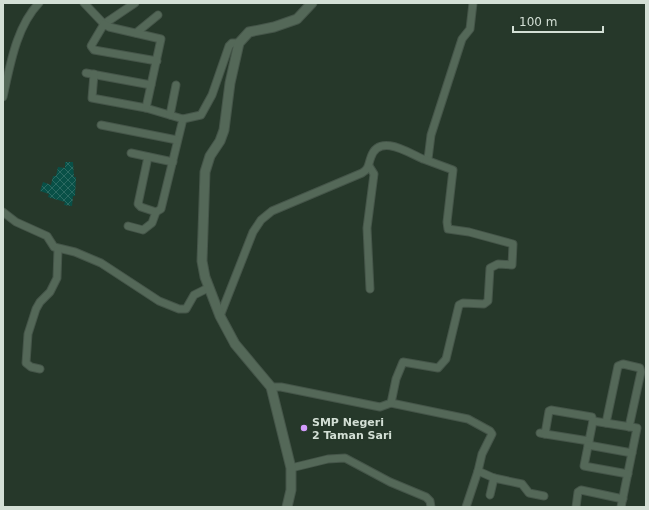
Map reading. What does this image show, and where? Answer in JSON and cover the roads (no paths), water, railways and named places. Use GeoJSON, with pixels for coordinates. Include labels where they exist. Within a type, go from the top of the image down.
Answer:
{"type":"FeatureCollection","features":[{"type":"Feature","properties":{"kind":"street"},"geometry":{"type":"LineString","coordinates":[[3,97],[17,43],[30,16],[39,3]]}},
{"type":"Feature","properties":{"kind":"street"},"geometry":{"type":"LineString","coordinates":[[95,3],[86,6],[109,27],[161,38],[146,108]]}},
{"type":"Feature","properties":{"kind":"street"},"geometry":{"type":"LineString","coordinates":[[134,3],[104,24],[91,46],[92,50],[157,61]]}},
{"type":"Feature","properties":{"kind":"street"},"geometry":{"type":"LineString","coordinates":[[287,507],[291,490],[291,468],[271,388],[235,344],[220,316],[208,288],[202,261],[205,172],[210,156],[220,141],[224,130],[230,83],[239,43],[249,32],[274,27],[297,19],[312,3]]}},
{"type":"Feature","properties":{"kind":"street"},"geometry":{"type":"LineString","coordinates":[[426,160],[428,158],[431,135],[462,39],[470,29],[473,3]]}},
{"type":"Feature","properties":{"kind":"street"},"geometry":{"type":"LineString","coordinates":[[136,33],[158,15]]}},
{"type":"Feature","properties":{"kind":"street"},"geometry":{"type":"LineString","coordinates":[[94,74],[92,98],[146,108],[183,119],[201,115],[212,95],[229,46],[232,43],[239,43]]}},
{"type":"Feature","properties":{"kind":"street"},"geometry":{"type":"LineString","coordinates":[[86,73],[151,85]]}},
{"type":"Feature","properties":{"kind":"street"},"geometry":{"type":"LineString","coordinates":[[170,115],[176,85]]}},
{"type":"Feature","properties":{"kind":"street"},"geometry":{"type":"LineString","coordinates":[[128,226],[143,230],[152,223],[156,212],[161,210],[183,119]]}},
{"type":"Feature","properties":{"kind":"street"},"geometry":{"type":"LineString","coordinates":[[101,125],[177,140]]}},
{"type":"Feature","properties":{"kind":"street"},"geometry":{"type":"LineString","coordinates":[[220,316],[253,232],[260,220],[272,211],[362,173],[369,166],[373,153],[380,147],[395,147],[453,170],[447,222],[448,229],[469,232],[513,244],[512,265],[498,264],[492,265],[490,268],[488,301],[484,304],[463,303],[459,305],[446,359],[438,368],[402,362],[396,379],[391,403]]}},
{"type":"Feature","properties":{"kind":"street"},"geometry":{"type":"LineString","coordinates":[[132,153],[173,162]]}},
{"type":"Feature","properties":{"kind":"street"},"geometry":{"type":"LineString","coordinates":[[148,157],[138,204],[141,207],[156,212]]}},
{"type":"Feature","properties":{"kind":"street"},"geometry":{"type":"LineString","coordinates":[[369,166],[374,174],[367,228],[370,289]]}},
{"type":"Feature","properties":{"kind":"street"},"geometry":{"type":"LineString","coordinates":[[3,212],[16,222],[48,236],[53,246],[75,252],[101,263],[159,301],[179,309],[186,309],[194,295],[208,288]]}},
{"type":"Feature","properties":{"kind":"street"},"geometry":{"type":"LineString","coordinates":[[40,369],[26,364],[28,334],[36,309],[40,302],[50,292],[57,278],[58,248]]}},
{"type":"Feature","properties":{"kind":"street"},"geometry":{"type":"LineString","coordinates":[[606,423],[618,366],[623,364],[640,368],[642,372],[629,427]]}},
{"type":"Feature","properties":{"kind":"street"},"geometry":{"type":"LineString","coordinates":[[271,388],[281,387],[380,407],[391,403],[468,419],[490,431],[491,438],[484,450],[466,507]]}},
{"type":"Feature","properties":{"kind":"street"},"geometry":{"type":"LineString","coordinates":[[628,474],[584,466],[589,443],[593,421],[592,417],[550,410],[542,433],[589,443],[632,453]]}},
{"type":"Feature","properties":{"kind":"street"},"geometry":{"type":"LineString","coordinates":[[593,421],[637,428],[621,507]]}},
{"type":"Feature","properties":{"kind":"street"},"geometry":{"type":"LineString","coordinates":[[291,468],[328,459],[345,458],[390,482],[426,497],[430,501],[431,507]]}},
{"type":"Feature","properties":{"kind":"street"},"geometry":{"type":"LineString","coordinates":[[478,471],[494,478],[520,483],[526,486],[529,493],[544,496]]}},
{"type":"Feature","properties":{"kind":"street"},"geometry":{"type":"LineString","coordinates":[[490,495],[494,478]]}},
{"type":"Feature","properties":{"kind":"street"},"geometry":{"type":"LineString","coordinates":[[576,507],[578,492],[581,490],[623,499]]}},
{"type":"Feature","properties":{"kind":"place","name":"SMP Negeri 2 Taman Sari"},"geometry":{"type":"Point","coordinates":[304,428]}}]}
